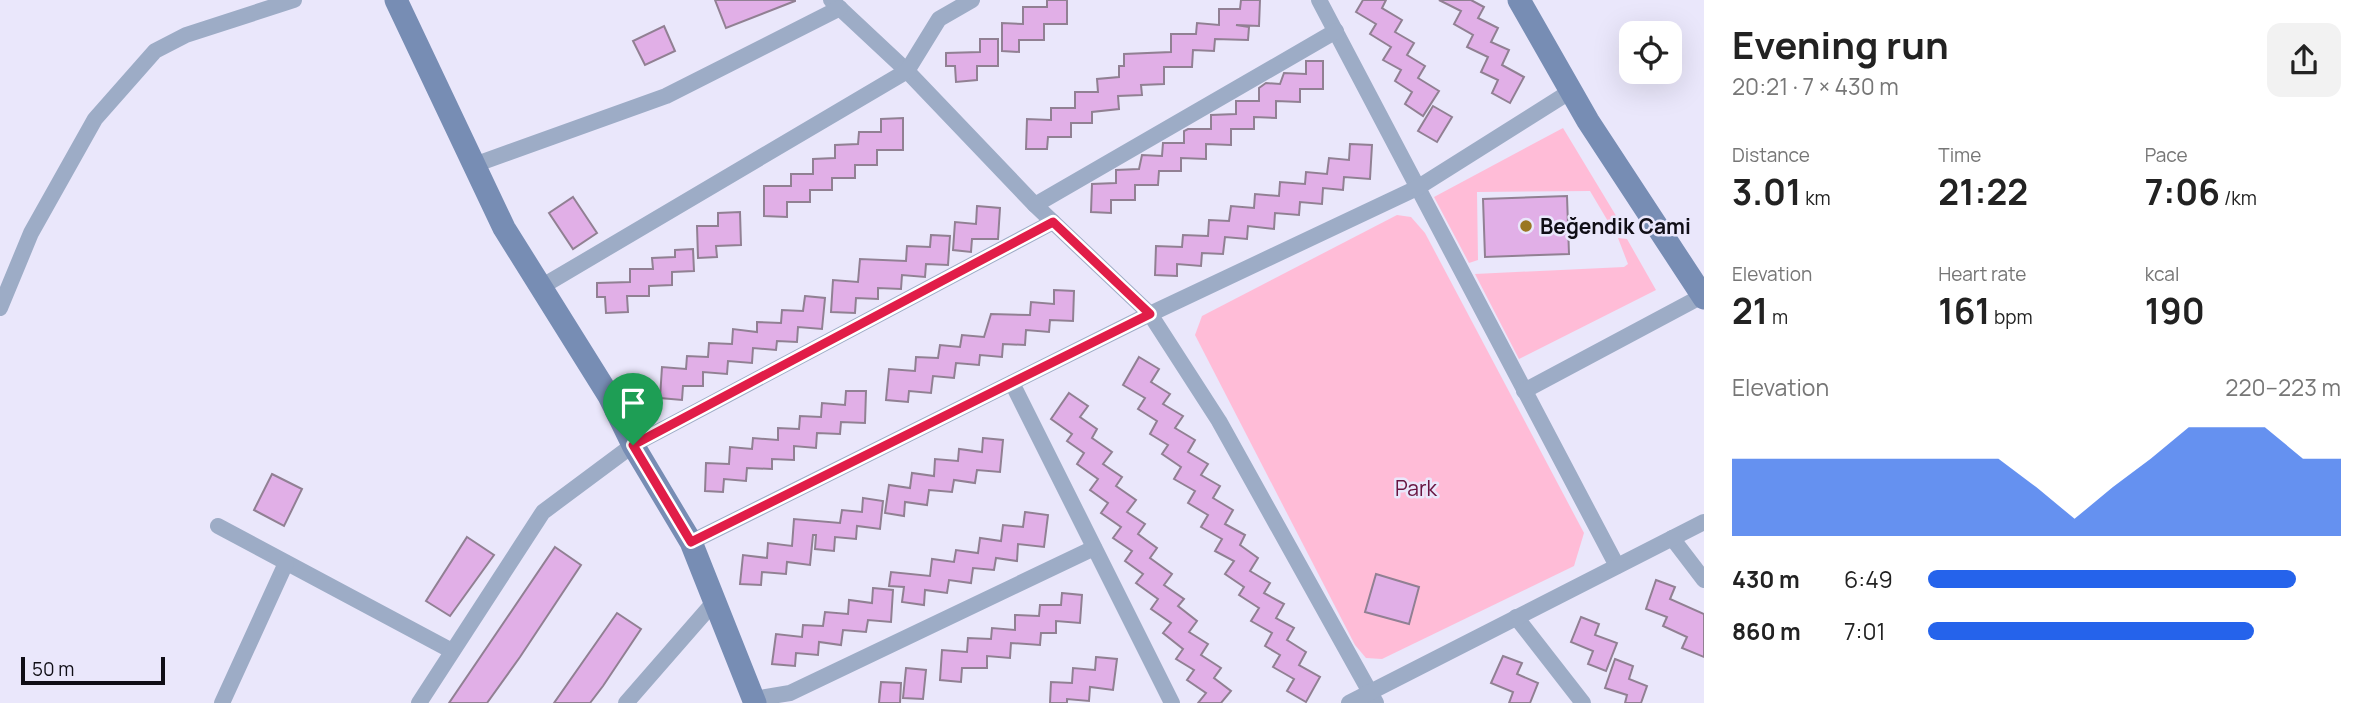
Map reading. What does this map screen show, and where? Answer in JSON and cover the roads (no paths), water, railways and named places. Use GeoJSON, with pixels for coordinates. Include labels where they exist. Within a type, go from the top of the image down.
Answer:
{"type":"FeatureCollection","features":[{"type":"Feature","properties":{"kind":"street"},"geometry":{"type":"LineString","coordinates":[[0,308],[31,233],[95,119],[155,51],[186,35],[294,0]]}},
{"type":"Feature","properties":{"kind":"street"},"geometry":{"type":"LineString","coordinates":[[396,0],[503,228],[609,396],[633,445],[691,542],[755,701],[790,693],[1094,548]]}},
{"type":"Feature","properties":{"kind":"street"},"geometry":{"type":"LineString","coordinates":[[541,287],[907,71],[939,19],[972,0]]}},
{"type":"Feature","properties":{"kind":"street"},"geometry":{"type":"LineString","coordinates":[[1319,0],[1617,566]]}},
{"type":"Feature","properties":{"kind":"street"},"geometry":{"type":"LineString","coordinates":[[1519,0],[1571,91],[1703,297],[1524,391]]}},
{"type":"Feature","properties":{"kind":"street"},"geometry":{"type":"LineString","coordinates":[[474,165],[666,96],[835,4],[907,71],[1035,205],[1150,314],[1219,421],[1372,697]]}},
{"type":"Feature","properties":{"kind":"street"},"geometry":{"type":"LineString","coordinates":[[1035,205],[1336,31]]}},
{"type":"Feature","properties":{"kind":"street"},"geometry":{"type":"LineString","coordinates":[[691,542],[1150,314],[1417,188],[1571,91]]}},
{"type":"Feature","properties":{"kind":"street"},"geometry":{"type":"LineString","coordinates":[[419,703],[543,512],[633,445],[1053,222]]}},
{"type":"Feature","properties":{"kind":"street"},"geometry":{"type":"LineString","coordinates":[[1012,383],[1168,702]]}},
{"type":"Feature","properties":{"kind":"street"},"geometry":{"type":"LineString","coordinates":[[1349,703],[1372,697],[1516,617],[1704,522]]}},
{"type":"Feature","properties":{"kind":"street"},"geometry":{"type":"LineString","coordinates":[[218,526],[452,652]]}},
{"type":"Feature","properties":{"kind":"street"},"geometry":{"type":"LineString","coordinates":[[1672,538],[1704,580]]}},
{"type":"Feature","properties":{"kind":"street"},"geometry":{"type":"LineString","coordinates":[[222,703],[286,563]]}},
{"type":"Feature","properties":{"kind":"street"},"geometry":{"type":"LineString","coordinates":[[626,703],[715,601]]}},
{"type":"Feature","properties":{"kind":"street"},"geometry":{"type":"LineString","coordinates":[[1516,617],[1583,703]]}},
{"type":"Feature","properties":{"kind":"place","name":"Beğendik Cami"},"geometry":{"type":"Point","coordinates":[1526,226]}},
{"type":"Feature","properties":{"kind":"park label","name":"Park"},"geometry":{"type":"Point","coordinates":[1416,488]}}]}
